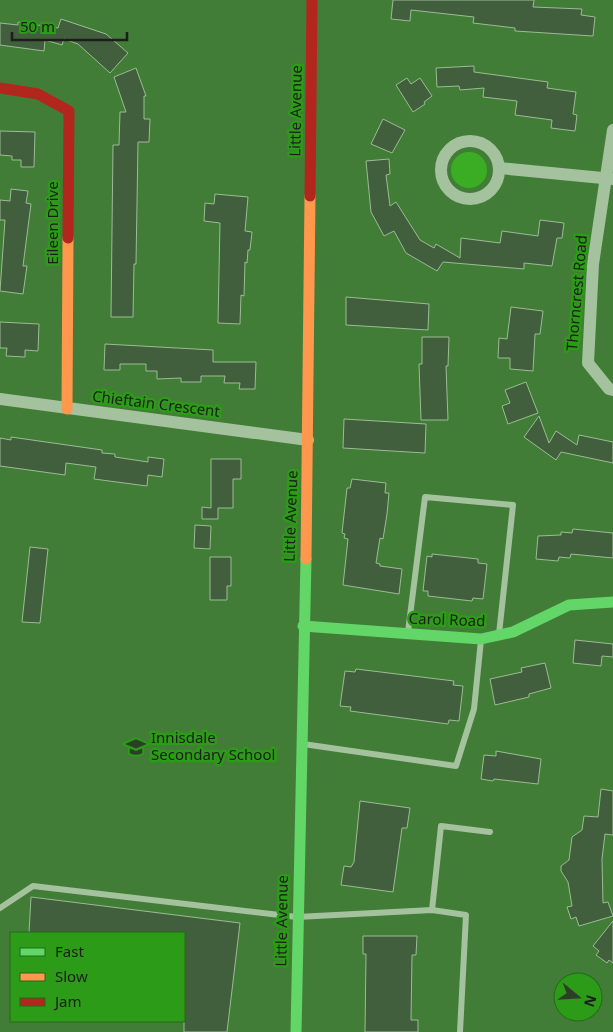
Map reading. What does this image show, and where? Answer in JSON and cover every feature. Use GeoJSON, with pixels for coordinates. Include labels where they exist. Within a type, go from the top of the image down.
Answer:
{"type":"FeatureCollection","features":[{"type":"Feature","properties":{"kind":"street","name":"Little Avenue"},"geometry":{"type":"LineString","coordinates":[[296,1032],[308,440],[312,0]]}},
{"type":"Feature","properties":{"kind":"street","name":"Eileen Drive"},"geometry":{"type":"LineString","coordinates":[[0,88],[38,94],[69,112],[67,409]]}},
{"type":"Feature","properties":{"kind":"street","name":"Thorncrest Road"},"geometry":{"type":"LineString","coordinates":[[613,130],[610,179],[593,264],[588,363],[609,389],[613,390]]}},
{"type":"Feature","properties":{"kind":"street"},"geometry":{"type":"LineString","coordinates":[[466,141],[476,142],[492,151],[499,168],[498,178],[494,186],[487,193],[469,199],[451,192],[442,175],[441,166],[450,149],[466,141]]}},
{"type":"Feature","properties":{"kind":"street"},"geometry":{"type":"LineString","coordinates":[[499,168],[610,179]]}},
{"type":"Feature","properties":{"kind":"street","name":"Chieftain Crescent"},"geometry":{"type":"LineString","coordinates":[[0,399],[308,440]]}},
{"type":"Feature","properties":{"kind":"street","name":"Carol Road"},"geometry":{"type":"LineString","coordinates":[[303,626],[482,638],[513,632],[569,605],[613,602]]}},
{"type":"Feature","properties":{"kind":"lane"},"geometry":{"type":"LineString","coordinates":[[408,634],[425,497],[513,505],[499,635]]}},
{"type":"Feature","properties":{"kind":"lane"},"geometry":{"type":"LineString","coordinates":[[301,744],[456,766],[474,710],[482,638]]}},
{"type":"Feature","properties":{"kind":"lane"},"geometry":{"type":"LineString","coordinates":[[432,910],[441,826],[490,832]]}},
{"type":"Feature","properties":{"kind":"lane"},"geometry":{"type":"LineString","coordinates":[[0,908],[34,886],[297,917],[432,910],[466,915],[460,1032]]}},
{"type":"Feature","properties":{"kind":"green space"},"geometry":{"type":"Polygon","coordinates":[[[469,152],[476,153],[482,157],[486,163],[486,177],[482,183],[476,187],[469,188],[462,187],[456,183],[452,177],[451,170],[452,163],[456,157],[462,153],[469,152]]]}},
{"type":"Feature","properties":{"kind":"building"},"geometry":{"type":"Polygon","coordinates":[[[393,0],[534,0],[533,7],[582,9],[581,15],[595,17],[593,36],[515,31],[515,28],[473,23],[474,17],[411,10],[410,21],[391,19],[393,0]]]}},
{"type":"Feature","properties":{"kind":"building"},"geometry":{"type":"Polygon","coordinates":[[[61,19],[106,34],[128,53],[110,73],[78,44],[64,39],[62,45],[45,40],[44,51],[0,45],[0,23],[18,25],[18,22],[58,28],[61,19]]]}},
{"type":"Feature","properties":{"kind":"building"},"geometry":{"type":"Polygon","coordinates":[[[474,66],[474,72],[548,82],[547,88],[576,92],[573,114],[577,115],[575,131],[551,128],[552,120],[515,115],[517,101],[483,97],[484,88],[460,90],[459,86],[437,87],[436,68],[474,66]]]}},
{"type":"Feature","properties":{"kind":"building"},"geometry":{"type":"Polygon","coordinates":[[[136,68],[146,96],[144,96],[144,119],[150,119],[149,142],[138,142],[133,317],[111,317],[113,145],[119,145],[120,112],[126,112],[114,77],[136,68]]]}},
{"type":"Feature","properties":{"kind":"building"},"geometry":{"type":"Polygon","coordinates":[[[407,78],[411,84],[420,78],[432,96],[424,102],[425,104],[413,112],[396,85],[407,78]]]}},
{"type":"Feature","properties":{"kind":"building"},"geometry":{"type":"Polygon","coordinates":[[[383,119],[405,130],[392,153],[371,144],[383,119]]]}},
{"type":"Feature","properties":{"kind":"building"},"geometry":{"type":"Polygon","coordinates":[[[0,131],[35,132],[34,167],[21,167],[21,160],[12,160],[12,156],[0,155],[0,131]]]}},
{"type":"Feature","properties":{"kind":"building"},"geometry":{"type":"Polygon","coordinates":[[[389,159],[390,174],[386,175],[390,206],[396,202],[420,240],[434,248],[436,244],[460,258],[461,238],[500,243],[502,231],[538,236],[540,220],[564,223],[562,238],[557,238],[552,266],[524,263],[524,269],[443,262],[437,271],[406,253],[394,231],[384,236],[371,212],[366,161],[389,159]]]}},
{"type":"Feature","properties":{"kind":"building"},"geometry":{"type":"Polygon","coordinates":[[[11,189],[28,191],[26,203],[31,204],[23,266],[27,266],[23,294],[0,291],[5,220],[0,220],[0,200],[10,201],[11,189]]]}},
{"type":"Feature","properties":{"kind":"building"},"geometry":{"type":"Polygon","coordinates":[[[215,194],[248,197],[245,231],[252,232],[247,263],[245,262],[244,296],[241,295],[240,324],[218,323],[220,223],[204,221],[205,203],[214,204],[215,194]]]}},
{"type":"Feature","properties":{"kind":"building"},"geometry":{"type":"Polygon","coordinates":[[[346,297],[429,304],[428,330],[346,325],[346,297]]]}},
{"type":"Feature","properties":{"kind":"building"},"geometry":{"type":"Polygon","coordinates":[[[511,307],[543,311],[540,334],[535,334],[533,371],[510,369],[510,358],[498,358],[499,338],[507,339],[511,307]]]}},
{"type":"Feature","properties":{"kind":"building"},"geometry":{"type":"Polygon","coordinates":[[[0,322],[39,324],[38,351],[25,350],[25,357],[6,356],[7,348],[0,348],[0,322]]]}},
{"type":"Feature","properties":{"kind":"building"},"geometry":{"type":"Polygon","coordinates":[[[422,337],[449,337],[448,366],[446,366],[448,420],[421,420],[419,364],[422,364],[422,337]]]}},
{"type":"Feature","properties":{"kind":"building"},"geometry":{"type":"Polygon","coordinates":[[[105,344],[213,350],[213,362],[256,362],[255,389],[239,389],[240,383],[224,383],[225,376],[201,376],[201,382],[181,382],[181,378],[157,379],[157,371],[146,371],[146,364],[120,364],[120,370],[104,370],[105,344]]]}},
{"type":"Feature","properties":{"kind":"building"},"geometry":{"type":"Polygon","coordinates":[[[526,382],[538,413],[508,424],[502,406],[510,403],[505,390],[526,382]]]}},
{"type":"Feature","properties":{"kind":"building"},"geometry":{"type":"Polygon","coordinates":[[[539,416],[549,443],[556,431],[577,445],[579,435],[613,442],[613,463],[561,452],[556,460],[524,437],[539,416]]]}},
{"type":"Feature","properties":{"kind":"building"},"geometry":{"type":"Polygon","coordinates":[[[344,419],[426,424],[425,453],[343,448],[344,419]]]}},
{"type":"Feature","properties":{"kind":"building"},"geometry":{"type":"Polygon","coordinates":[[[11,437],[102,450],[102,453],[115,454],[115,457],[148,462],[148,457],[164,459],[162,477],[148,475],[147,486],[94,479],[96,467],[66,463],[65,475],[0,466],[0,438],[11,440],[11,437]]]}},
{"type":"Feature","properties":{"kind":"building"},"geometry":{"type":"Polygon","coordinates":[[[211,459],[241,459],[241,479],[233,479],[233,508],[218,508],[218,519],[202,519],[202,507],[211,508],[211,459]]]}},
{"type":"Feature","properties":{"kind":"building"},"geometry":{"type":"Polygon","coordinates":[[[352,479],[386,483],[385,493],[389,493],[387,514],[383,539],[380,538],[376,563],[380,564],[380,566],[402,569],[399,594],[343,585],[348,539],[344,538],[345,534],[342,533],[347,488],[350,488],[352,479]]]}},
{"type":"Feature","properties":{"kind":"building"},"geometry":{"type":"Polygon","coordinates":[[[195,525],[211,526],[210,549],[194,548],[195,525]]]}},
{"type":"Feature","properties":{"kind":"building"},"geometry":{"type":"Polygon","coordinates":[[[573,529],[613,533],[613,558],[571,554],[570,558],[559,557],[558,561],[536,559],[538,536],[561,535],[561,532],[572,533],[573,529]]]}},
{"type":"Feature","properties":{"kind":"building"},"geometry":{"type":"Polygon","coordinates":[[[30,547],[48,549],[40,623],[22,622],[30,547]]]}},
{"type":"Feature","properties":{"kind":"building"},"geometry":{"type":"Polygon","coordinates":[[[432,554],[478,559],[478,563],[487,564],[483,599],[473,598],[472,601],[428,596],[428,591],[423,591],[427,556],[432,557],[432,554]]]}},
{"type":"Feature","properties":{"kind":"building"},"geometry":{"type":"Polygon","coordinates":[[[210,557],[231,557],[231,586],[227,586],[227,600],[210,600],[210,557]]]}},
{"type":"Feature","properties":{"kind":"building"},"geometry":{"type":"Polygon","coordinates":[[[575,640],[613,644],[613,657],[602,656],[601,666],[573,663],[575,640]]]}},
{"type":"Feature","properties":{"kind":"building"},"geometry":{"type":"Polygon","coordinates":[[[545,663],[551,688],[529,694],[529,697],[495,705],[490,679],[522,672],[521,668],[545,663]]]}},
{"type":"Feature","properties":{"kind":"building"},"geometry":{"type":"Polygon","coordinates":[[[356,669],[454,681],[453,685],[463,686],[459,721],[449,720],[448,724],[350,711],[351,707],[340,706],[345,671],[355,672],[356,669]]]}},
{"type":"Feature","properties":{"kind":"building"},"geometry":{"type":"Polygon","coordinates":[[[496,751],[541,759],[538,784],[481,779],[484,755],[496,756],[496,751]]]}},
{"type":"Feature","properties":{"kind":"building"},"geometry":{"type":"Polygon","coordinates":[[[601,789],[613,791],[613,835],[605,834],[602,859],[603,903],[608,902],[613,916],[579,926],[576,917],[571,919],[567,907],[572,906],[568,882],[561,871],[561,866],[569,860],[572,837],[582,830],[584,816],[598,817],[601,789]]]}},
{"type":"Feature","properties":{"kind":"building"},"geometry":{"type":"Polygon","coordinates":[[[360,801],[410,808],[407,828],[402,828],[393,892],[341,885],[344,866],[351,867],[354,862],[360,801]]]}},
{"type":"Feature","properties":{"kind":"building"},"geometry":{"type":"Polygon","coordinates":[[[31,897],[240,923],[227,1032],[184,1032],[185,932],[29,932],[31,897]]]}},
{"type":"Feature","properties":{"kind":"building"},"geometry":{"type":"Polygon","coordinates":[[[613,921],[613,963],[609,960],[607,963],[596,955],[599,951],[593,946],[613,921]]]}},
{"type":"Feature","properties":{"kind":"building"},"geometry":{"type":"Polygon","coordinates":[[[363,936],[417,936],[416,955],[412,955],[411,1020],[418,1020],[418,1032],[365,1032],[366,954],[363,954],[363,936]]]}},
{"type":"Feature","properties":{"kind":"traffic: fast"},"geometry":{"type":"LineString","coordinates":[[296,1032],[306,559]]}},
{"type":"Feature","properties":{"kind":"traffic: fast"},"geometry":{"type":"LineString","coordinates":[[303,626],[481,639],[513,632],[569,605],[613,602]]}},
{"type":"Feature","properties":{"kind":"traffic: slow"},"geometry":{"type":"LineString","coordinates":[[306,559],[310,196]]}},
{"type":"Feature","properties":{"kind":"traffic: slow"},"geometry":{"type":"LineString","coordinates":[[67,409],[68,238]]}},
{"type":"Feature","properties":{"kind":"traffic: jam"},"geometry":{"type":"LineString","coordinates":[[310,196],[312,0]]}},
{"type":"Feature","properties":{"kind":"traffic: jam"},"geometry":{"type":"LineString","coordinates":[[0,88],[38,94],[69,111],[68,238]]}},
{"type":"Feature","properties":{"kind":"place","name":"Innisdale Secondary School"},"geometry":{"type":"Point","coordinates":[136,747]}}]}
